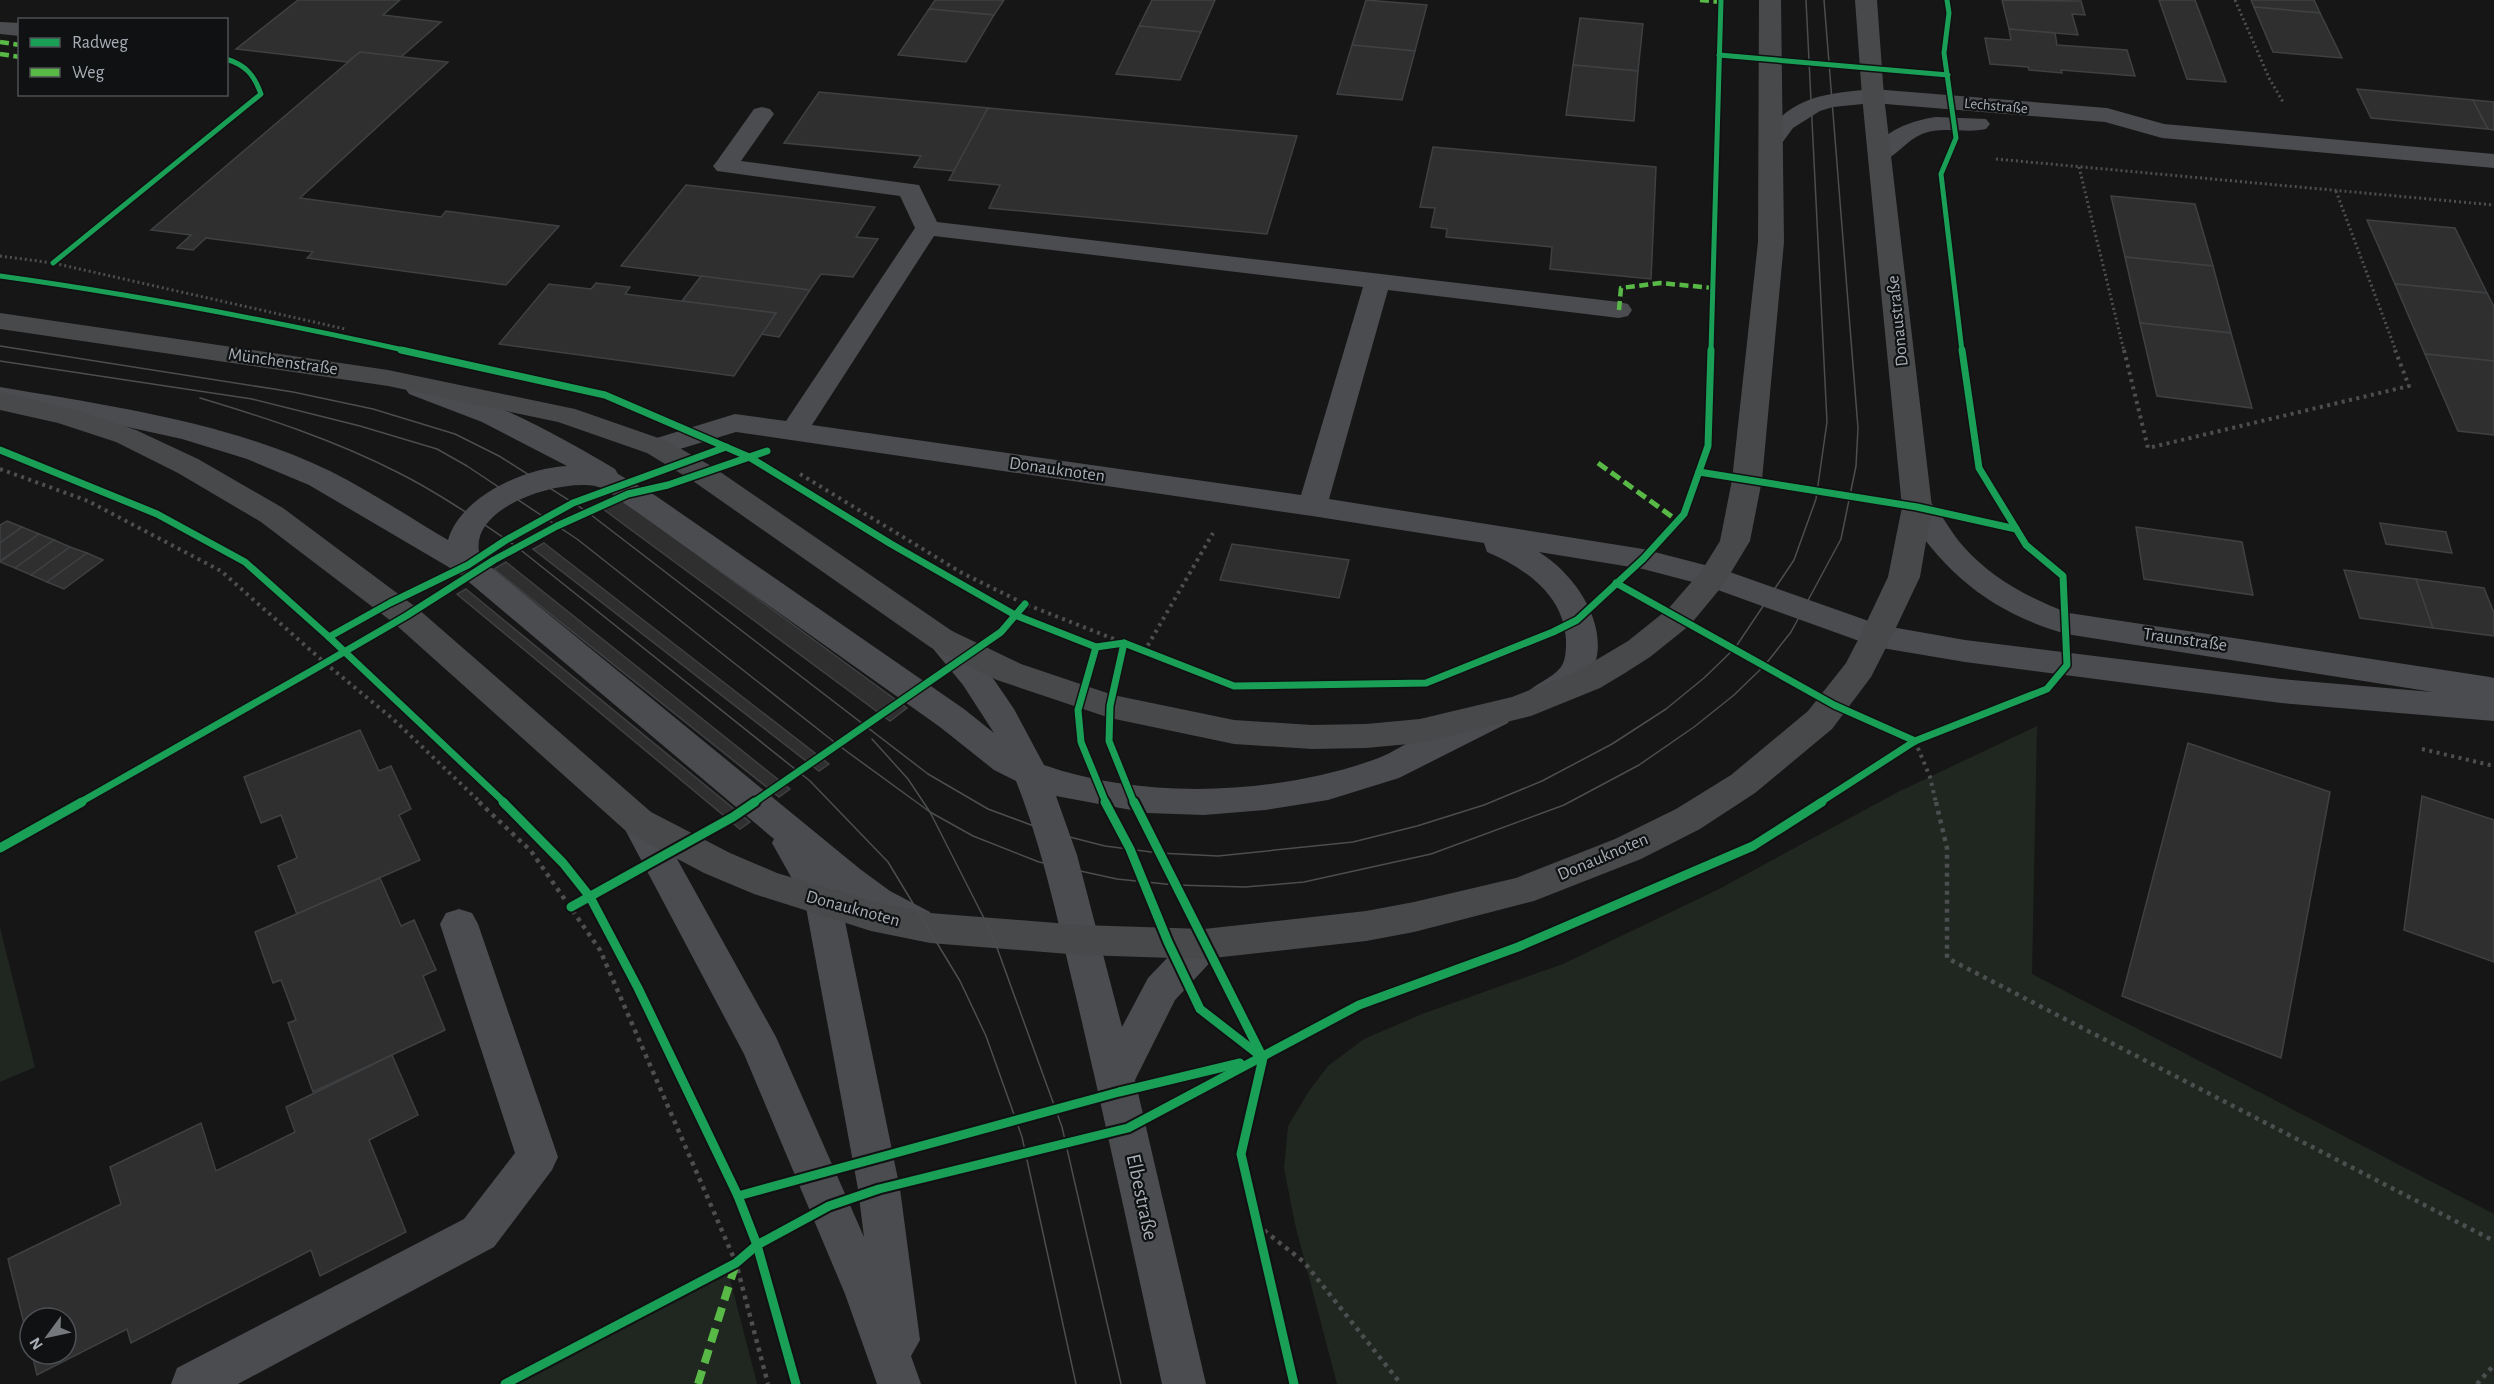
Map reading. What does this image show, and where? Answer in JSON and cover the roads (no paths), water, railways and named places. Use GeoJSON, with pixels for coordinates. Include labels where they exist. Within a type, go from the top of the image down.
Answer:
{"type":"FeatureCollection","features":[{"type":"Feature","properties":{"kind":"main road"},"geometry":{"type":"LineString","coordinates":[[1713,577],[1735,541],[1747,480],[1770,242],[1770,0]]}},
{"type":"Feature","properties":{"kind":"main road","name":"Donaustraße"},"geometry":{"type":"LineString","coordinates":[[1866,0],[1873,96],[1917,507],[1904,577],[1876,636]]}},
{"type":"Feature","properties":{"kind":"main road","name":"Münchenstraße"},"geometry":{"type":"LineString","coordinates":[[0,321],[388,378],[565,415]]}},
{"type":"Feature","properties":{"kind":"main road","name":"Donauknoten"},"geometry":{"type":"LineString","coordinates":[[0,401],[66,416],[126,436],[188,466],[272,515],[390,603],[639,822],[717,863],[767,884],[871,916],[930,928],[1081,940],[1204,944],[1366,926],[1521,891],[1628,849],[1688,819],[1743,784],[1791,745],[1834,705],[1860,669],[1876,636]]}},
{"type":"Feature","properties":{"kind":"main road","name":"Donauknoten"},"geometry":{"type":"LineString","coordinates":[[565,415],[657,447],[703,474],[941,639],[1009,672],[1095,702],[1234,732],[1312,737],[1366,736],[1420,731],[1496,714],[1588,680],[1639,649],[1679,617],[1713,577]]}},
{"type":"Feature","properties":{"kind":"street"},"geometry":{"type":"LineString","coordinates":[[0,27],[18,30]]}},
{"type":"Feature","properties":{"kind":"street","name":"Lechstraße"},"geometry":{"type":"LineString","coordinates":[[1771,142],[1785,123],[1812,106],[1830,100],[1873,96],[2107,116],[2163,131]]}},
{"type":"Feature","properties":{"kind":"street"},"geometry":{"type":"LineString","coordinates":[[762,114],[725,166],[910,190],[927,228]]}},
{"type":"Feature","properties":{"kind":"street","name":"Lechstraße"},"geometry":{"type":"LineString","coordinates":[[1880,155],[1893,140],[1922,124],[1954,122],[2113,135],[2163,131],[2494,161]]}},
{"type":"Feature","properties":{"kind":"street"},"geometry":{"type":"LineString","coordinates":[[927,228],[1619,310]]}},
{"type":"Feature","properties":{"kind":"street"},"geometry":{"type":"LineString","coordinates":[[792,432],[841,362],[927,228]]}},
{"type":"Feature","properties":{"kind":"street"},"geometry":{"type":"LineString","coordinates":[[1312,506],[1378,281]]}},
{"type":"Feature","properties":{"kind":"street"},"geometry":{"type":"LineString","coordinates":[[388,378],[460,401],[511,423],[561,449],[619,485],[628,494],[952,718],[1006,761],[1032,774],[1064,785],[1132,798],[1204,802],[1265,797],[1328,786],[1388,769],[1496,714]]}},
{"type":"Feature","properties":{"kind":"street"},"geometry":{"type":"LineString","coordinates":[[0,395],[189,432],[257,453],[319,478],[468,565],[772,818],[877,901],[902,916],[930,928]]}},
{"type":"Feature","properties":{"kind":"street","name":"Donauknoten"},"geometry":{"type":"LineString","coordinates":[[657,447],[735,423],[832,439],[1312,506],[1643,559],[1713,577],[1876,636]]}},
{"type":"Feature","properties":{"kind":"street"},"geometry":{"type":"LineString","coordinates":[[468,565],[462,543],[465,531],[474,518],[509,494],[561,476],[600,478],[619,485]]}},
{"type":"Feature","properties":{"kind":"street","name":"Traunstraße"},"geometry":{"type":"LineString","coordinates":[[1917,507],[1966,568],[1996,591],[2030,611],[2067,623],[2494,690]]}},
{"type":"Feature","properties":{"kind":"street","name":"Donauknoten"},"geometry":{"type":"LineString","coordinates":[[1460,530],[1531,561],[1550,576],[1565,595],[1577,620],[1583,640],[1582,657],[1574,673],[1562,687],[1538,700]]}},
{"type":"Feature","properties":{"kind":"street"},"geometry":{"type":"LineString","coordinates":[[1876,636],[1988,655],[2281,691],[2494,709]]}},
{"type":"Feature","properties":{"kind":"street","name":"Donauknoten"},"geometry":{"type":"LineString","coordinates":[[941,639],[961,658],[996,704],[1032,774],[1046,814],[1081,940]]}},
{"type":"Feature","properties":{"kind":"street"},"geometry":{"type":"LineString","coordinates":[[952,718],[1016,778],[1046,814]]}},
{"type":"Feature","properties":{"kind":"street"},"geometry":{"type":"LineString","coordinates":[[772,818],[807,869],[824,902],[879,1189],[901,1384]]}},
{"type":"Feature","properties":{"kind":"street","name":"Donauknoten"},"geometry":{"type":"LineString","coordinates":[[639,822],[762,1049],[867,1294],[901,1384]]}},
{"type":"Feature","properties":{"kind":"street"},"geometry":{"type":"LineString","coordinates":[[193,1384],[479,1233],[537,1157],[459,924]]}},
{"type":"Feature","properties":{"kind":"street","name":"Elbestraße"},"geometry":{"type":"LineString","coordinates":[[1081,940],[1116,1079],[1184,1384]]}},
{"type":"Feature","properties":{"kind":"street"},"geometry":{"type":"LineString","coordinates":[[1116,1079],[1161,989],[1204,944]]}},
{"type":"Feature","properties":{"kind":"tram line"},"geometry":{"type":"LineString","coordinates":[[0,346],[293,392],[373,409],[455,434],[499,456],[586,511],[928,774],[988,809],[1050,832],[1105,846],[1159,853],[1218,856],[1353,842],[1417,826],[1484,805],[1542,781],[1612,744],[1666,709],[1704,678],[1735,648],[1794,560],[1816,499],[1827,422],[1806,0]]}},
{"type":"Feature","properties":{"kind":"tram line"},"geometry":{"type":"LineString","coordinates":[[930,812],[973,836],[1039,862],[1117,879],[1175,885],[1245,887],[1304,882],[1431,854],[1564,805],[1639,765],[1694,727],[1734,695],[1765,665],[1791,632],[1841,539],[1856,466],[1858,428],[1824,0]]}},
{"type":"Feature","properties":{"kind":"tram line"},"geometry":{"type":"LineString","coordinates":[[0,361],[252,399],[360,426],[437,449],[467,466],[577,539],[838,745],[930,812]]}},
{"type":"Feature","properties":{"kind":"tram line"},"geometry":{"type":"LineString","coordinates":[[200,398],[300,430],[373,460],[428,489],[488,527],[517,547],[810,781],[888,862],[960,981],[986,1036],[1022,1137],[1076,1384]]}},
{"type":"Feature","properties":{"kind":"tram line"},"geometry":{"type":"LineString","coordinates":[[872,739],[908,779],[930,812]]}},
{"type":"Feature","properties":{"kind":"tram line"},"geometry":{"type":"LineString","coordinates":[[930,812],[992,934],[1062,1127],[1121,1384]]}}]}
